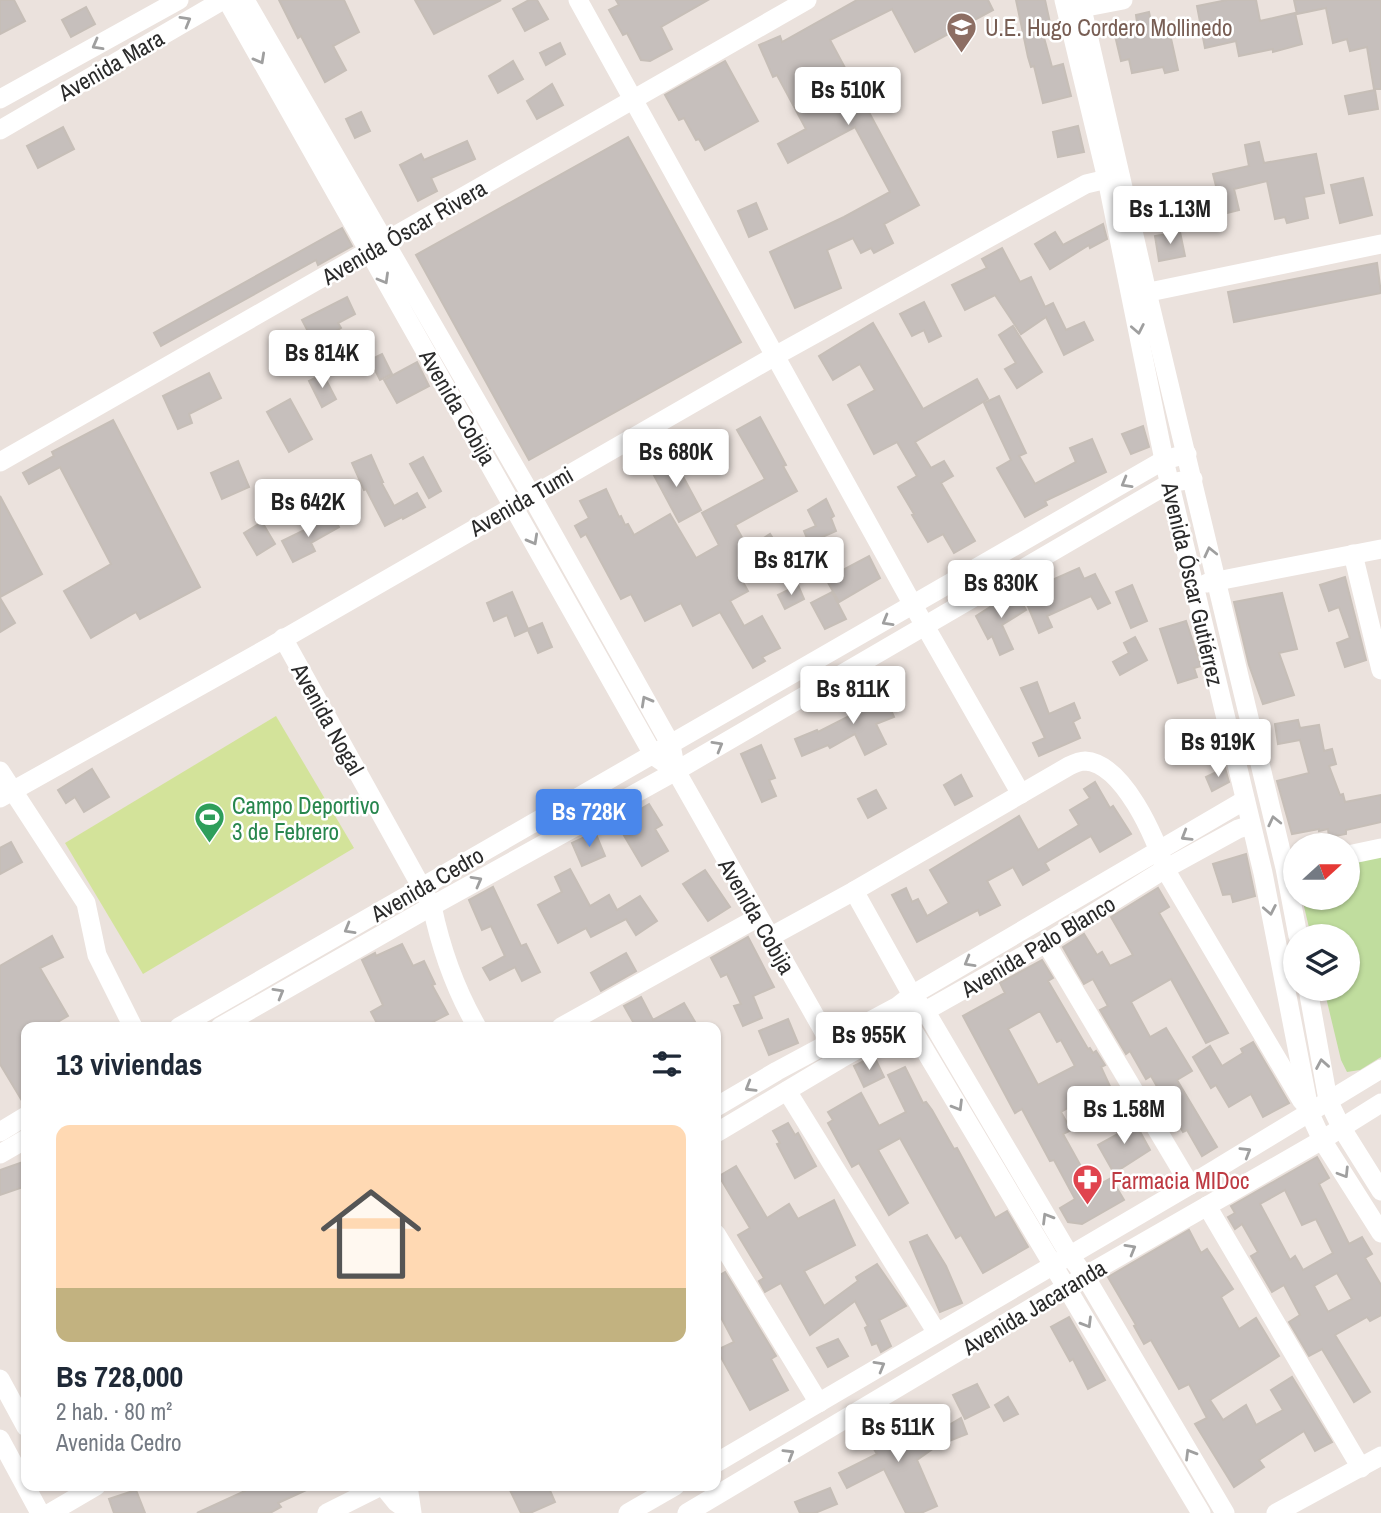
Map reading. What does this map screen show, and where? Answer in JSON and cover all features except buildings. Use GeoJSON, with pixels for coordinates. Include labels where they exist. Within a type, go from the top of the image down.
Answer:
{"type":"FeatureCollection","features":[{"type":"Feature","properties":{"kind":"street","name":"Avenida Mara"},"geometry":{"type":"LineString","coordinates":[[0,99],[179,0]]}},
{"type":"Feature","properties":{"kind":"street","name":"Avenida Mara"},"geometry":{"type":"LineString","coordinates":[[0,130],[225,0]]}},
{"type":"Feature","properties":{"kind":"street","name":"Avenida Cobija"},"geometry":{"type":"LineString","coordinates":[[225,0],[377,247]]}},
{"type":"Feature","properties":{"kind":"street","name":"Avenida Cobija"},"geometry":{"type":"LineString","coordinates":[[245,0],[377,247],[522,500],[671,745],[676,771],[757,918],[835,1051]]}},
{"type":"Feature","properties":{"kind":"street"},"geometry":{"type":"LineString","coordinates":[[578,0],[1020,794]]}},
{"type":"Feature","properties":{"kind":"street","name":"Avenida Óscar Rivera"},"geometry":{"type":"LineString","coordinates":[[0,462],[807,0]]}},
{"type":"Feature","properties":{"kind":"street"},"geometry":{"type":"LineString","coordinates":[[1073,5],[1123,0]]}},
{"type":"Feature","properties":{"kind":"street","name":"Avenida Óscar Gutiérrez"},"geometry":{"type":"LineString","coordinates":[[1073,5],[1139,294],[1164,460],[1263,873],[1310,1114],[1322,1140],[1381,1233]]}},
{"type":"Feature","properties":{"kind":"street","name":"Avenida Tumi"},"geometry":{"type":"LineString","coordinates":[[6,795],[775,356],[1086,184],[1113,177]]}},
{"type":"Feature","properties":{"kind":"street"},"geometry":{"type":"LineString","coordinates":[[1139,294],[1381,244]]}},
{"type":"Feature","properties":{"kind":"street","name":"Avenida Óscar Gutiérrez"},"geometry":{"type":"LineString","coordinates":[[1139,294],[1188,454],[1217,581],[1283,840]]}},
{"type":"Feature","properties":{"kind":"street","name":"Avenida Cedro"},"geometry":{"type":"LineString","coordinates":[[188,1022],[1164,460],[1188,454]]}},
{"type":"Feature","properties":{"kind":"street","name":"Avenida Cedro"},"geometry":{"type":"LineString","coordinates":[[229,1022],[676,771],[1170,483],[1193,479]]}},
{"type":"Feature","properties":{"kind":"street","name":"Avenida Cobija"},"geometry":{"type":"LineString","coordinates":[[522,500],[654,755],[676,771]]}},
{"type":"Feature","properties":{"kind":"street"},"geometry":{"type":"LineString","coordinates":[[1193,586],[1381,549]]}},
{"type":"Feature","properties":{"kind":"street"},"geometry":{"type":"LineString","coordinates":[[1353,554],[1381,670]]}},
{"type":"Feature","properties":{"kind":"street","name":"Avenida Nogal"},"geometry":{"type":"LineString","coordinates":[[283,638],[432,906],[438,936],[460,998],[474,1022]]}},
{"type":"Feature","properties":{"kind":"street"},"geometry":{"type":"LineString","coordinates":[[769,937],[854,891],[1069,766],[1085,761],[1104,768],[1125,787],[1163,860],[1310,1114]]}},
{"type":"Feature","properties":{"kind":"street"},"geometry":{"type":"LineString","coordinates":[[0,771],[6,795],[86,902],[97,955],[130,1022]]}},
{"type":"Feature","properties":{"kind":"street","name":"Avenida Palo Blanco"},"geometry":{"type":"LineString","coordinates":[[906,1007],[926,1012],[1046,943],[1245,800]]}},
{"type":"Feature","properties":{"kind":"street","name":"Avenida Palo Blanco"},"geometry":{"type":"LineString","coordinates":[[721,1105],[835,1051],[906,1007],[1163,860],[1251,825]]}},
{"type":"Feature","properties":{"kind":"street"},"geometry":{"type":"LineString","coordinates":[[1360,852],[1381,848]]}},
{"type":"Feature","properties":{"kind":"street"},"geometry":{"type":"LineString","coordinates":[[1263,873],[1283,869]]}},
{"type":"Feature","properties":{"kind":"street"},"geometry":{"type":"LineString","coordinates":[[854,891],[906,1007],[1061,1261],[1085,1276],[1225,1513]]}},
{"type":"Feature","properties":{"kind":"street"},"geometry":{"type":"LineString","coordinates":[[570,1022],[757,918]]}},
{"type":"Feature","properties":{"kind":"street"},"geometry":{"type":"LineString","coordinates":[[1046,943],[1190,1185]]}},
{"type":"Feature","properties":{"kind":"street"},"geometry":{"type":"LineString","coordinates":[[1310,1001],[1328,1100],[1341,1127],[1381,1191]]}},
{"type":"Feature","properties":{"kind":"street"},"geometry":{"type":"LineString","coordinates":[[926,1012],[1061,1261],[1066,1287],[1201,1513]]}},
{"type":"Feature","properties":{"kind":"street","name":"Avenida Palo Blanco"},"geometry":{"type":"LineString","coordinates":[[721,1130],[787,1091],[835,1051]]}},
{"type":"Feature","properties":{"kind":"street","name":"Avenida Jacaranda"},"geometry":{"type":"LineString","coordinates":[[721,1460],[1310,1114],[1328,1100],[1381,1069]]}},
{"type":"Feature","properties":{"kind":"street"},"geometry":{"type":"LineString","coordinates":[[787,1091],[937,1333]]}},
{"type":"Feature","properties":{"kind":"street","name":"Avenida Jacaranda"},"geometry":{"type":"LineString","coordinates":[[687,1513],[1066,1287],[1322,1140],[1381,1102]]}},
{"type":"Feature","properties":{"kind":"street"},"geometry":{"type":"LineString","coordinates":[[0,1132],[21,1119]]}},
{"type":"Feature","properties":{"kind":"street"},"geometry":{"type":"LineString","coordinates":[[0,1154],[21,1142]]}},
{"type":"Feature","properties":{"kind":"street"},"geometry":{"type":"LineString","coordinates":[[1207,1206],[1361,1468]]}},
{"type":"Feature","properties":{"kind":"street"},"geometry":{"type":"LineString","coordinates":[[721,1242],[819,1403]]}},
{"type":"Feature","properties":{"kind":"street"},"geometry":{"type":"LineString","coordinates":[[0,1379],[21,1418]]}},
{"type":"Feature","properties":{"kind":"street"},"geometry":{"type":"LineString","coordinates":[[0,1439],[21,1478]]}},
{"type":"Feature","properties":{"kind":"street"},"geometry":{"type":"LineString","coordinates":[[738,1450],[752,1476]]}},
{"type":"Feature","properties":{"kind":"street"},"geometry":{"type":"LineString","coordinates":[[1276,1513],[1381,1456]]}},
{"type":"Feature","properties":{"kind":"street"},"geometry":{"type":"LineString","coordinates":[[28,1491],[40,1513]]}},
{"type":"Feature","properties":{"kind":"street"},"geometry":{"type":"LineString","coordinates":[[50,1513],[66,1500],[85,1491]]}},
{"type":"Feature","properties":{"kind":"street"},"geometry":{"type":"LineString","coordinates":[[327,1513],[372,1491]]}},
{"type":"Feature","properties":{"kind":"street"},"geometry":{"type":"LineString","coordinates":[[386,1491],[412,1513]]}},
{"type":"Feature","properties":{"kind":"street"},"geometry":{"type":"LineString","coordinates":[[409,1491],[412,1513]]}},
{"type":"Feature","properties":{"kind":"street"},"geometry":{"type":"LineString","coordinates":[[628,1513],[666,1491]]}},
{"type":"Feature","properties":{"kind":"green space","name":"Campo Deportivo 3 de Febrero"},"geometry":{"type":"Polygon","coordinates":[[[276,716],[354,848],[143,974],[65,843],[276,716]]]}},
{"type":"Feature","properties":{"kind":"green space"},"geometry":{"type":"Polygon","coordinates":[[[1381,854],[1381,1057],[1360,1070],[1347,1072],[1341,1060],[1327,1001],[1360,1001],[1360,924],[1308,924],[1305,910],[1360,910],[1360,858],[1381,854]]]}},
{"type":"Feature","properties":{"kind":"place","name":"U.E. Hugo Cordero Mollinedo"},"geometry":{"type":"Point","coordinates":[962,54]}},
{"type":"Feature","properties":{"kind":"place","name":"Campo Deportivo 3 de Febrero"},"geometry":{"type":"Point","coordinates":[209,845]}},
{"type":"Feature","properties":{"kind":"place","name":"Farmacia MIDoc"},"geometry":{"type":"Point","coordinates":[1088,1207]}}]}
